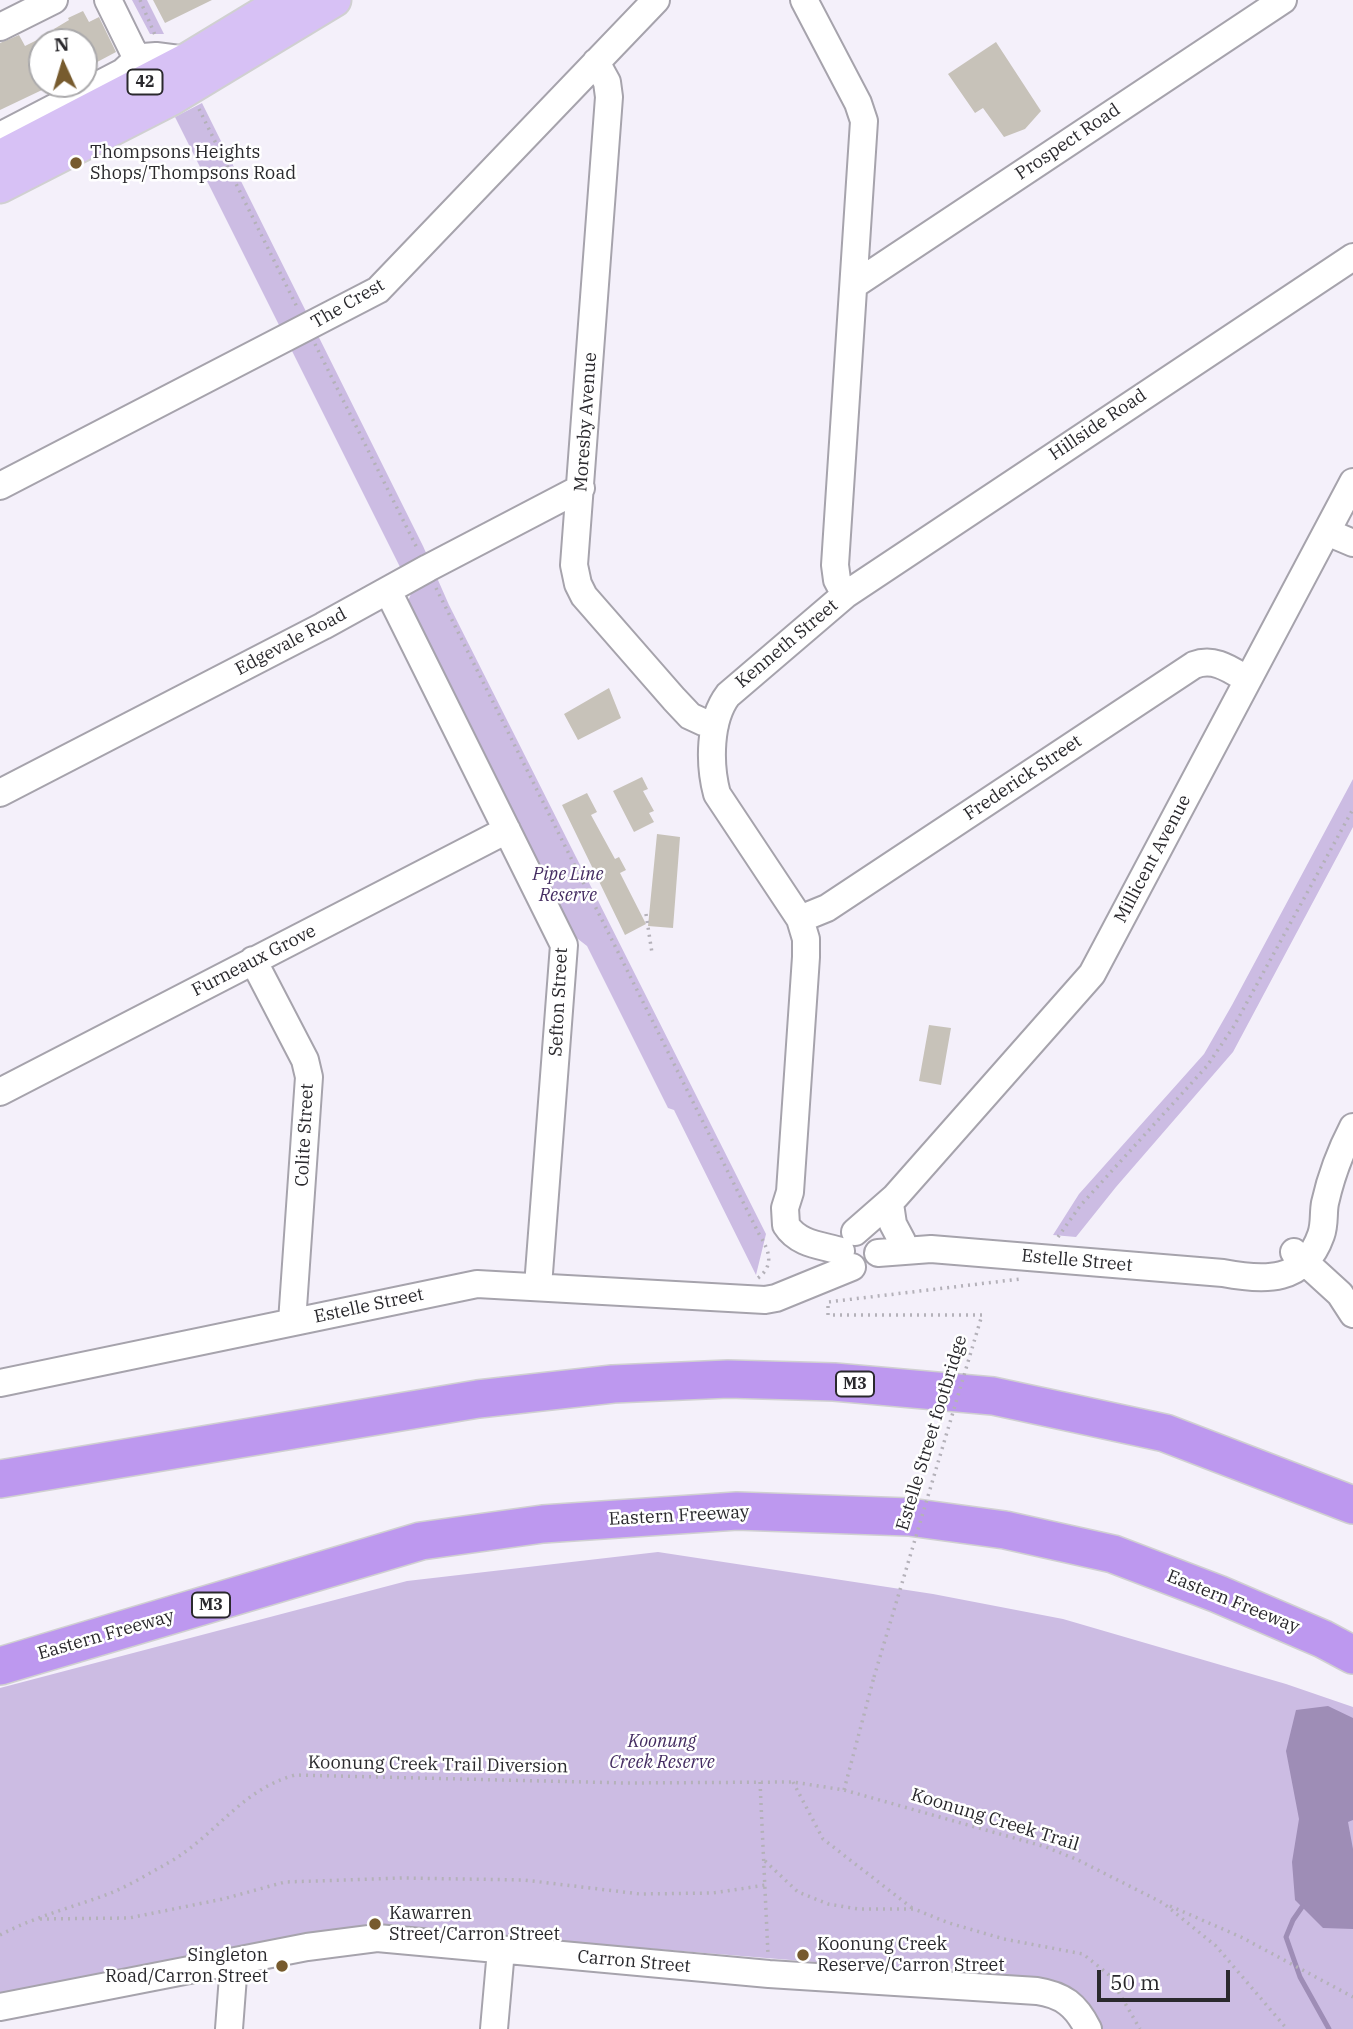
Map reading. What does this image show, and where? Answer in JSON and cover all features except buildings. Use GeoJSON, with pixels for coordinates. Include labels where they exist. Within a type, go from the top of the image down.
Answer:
{"type":"FeatureCollection","features":[{"type":"Feature","properties":{"kind":"highway","name":"M3"},"geometry":{"type":"LineString","coordinates":[[0,1479],[478,1399],[613,1384],[729,1379],[834,1382],[993,1396],[1166,1433],[1353,1505]]}},
{"type":"Feature","properties":{"kind":"highway","name":"Eastern Freeway"},"geometry":{"type":"LineString","coordinates":[[0,1666],[421,1541],[543,1524],[737,1511],[909,1517],[1004,1531],[1113,1554],[1217,1594],[1323,1639],[1353,1655]]}},
{"type":"Feature","properties":{"kind":"main road","name":"42"},"geometry":{"type":"LineString","coordinates":[[0,157],[187,60],[286,0]]}},
{"type":"Feature","properties":{"kind":"main road","name":"42"},"geometry":{"type":"LineString","coordinates":[[0,186],[172,98],[334,0]]}},
{"type":"Feature","properties":{"kind":"street"},"geometry":{"type":"LineString","coordinates":[[0,27],[54,0]]}},
{"type":"Feature","properties":{"kind":"street"},"geometry":{"type":"LineString","coordinates":[[108,0],[143,57]]}},
{"type":"Feature","properties":{"kind":"street","name":"The Crest"},"geometry":{"type":"LineString","coordinates":[[0,486],[368,297],[387,283],[656,0]]}},
{"type":"Feature","properties":{"kind":"street","name":"Prospect Road"},"geometry":{"type":"LineString","coordinates":[[854,285],[1283,0]]}},
{"type":"Feature","properties":{"kind":"street","name":"Kenneth Street"},"geometry":{"type":"LineString","coordinates":[[797,1238],[786,1225],[785,1208],[790,1192],[807,948],[800,919],[717,793],[713,771],[715,725],[722,703],[736,686],[845,595],[836,580],[835,565],[864,121],[812,3]]}},
{"type":"Feature","properties":{"kind":"street"},"geometry":{"type":"LineString","coordinates":[[0,135],[123,72],[143,57],[187,60]]}},
{"type":"Feature","properties":{"kind":"street","name":"Moresby Avenue"},"geometry":{"type":"LineString","coordinates":[[596,62],[607,82],[609,97],[574,565],[584,596],[684,711],[696,719],[715,725]]}},
{"type":"Feature","properties":{"kind":"street","name":"Hillside Road"},"geometry":{"type":"LineString","coordinates":[[845,595],[1353,257]]}},
{"type":"Feature","properties":{"kind":"street","name":"Millicent Avenue"},"geometry":{"type":"LineString","coordinates":[[858,1246],[892,1200],[1092,974],[1248,680],[1337,528],[1353,482]]}},
{"type":"Feature","properties":{"kind":"street","name":"Edgevale Road"},"geometry":{"type":"LineString","coordinates":[[0,793],[581,488]]}},
{"type":"Feature","properties":{"kind":"street"},"geometry":{"type":"LineString","coordinates":[[1337,528],[1353,543]]}},
{"type":"Feature","properties":{"kind":"street","name":"Sefton Street"},"geometry":{"type":"LineString","coordinates":[[388,591],[562,938],[565,952],[538,1286]]}},
{"type":"Feature","properties":{"kind":"street","name":"Frederick Street"},"geometry":{"type":"LineString","coordinates":[[800,919],[827,908],[1194,665],[1217,663],[1248,680]]}},
{"type":"Feature","properties":{"kind":"street","name":"Furneaux Grove"},"geometry":{"type":"LineString","coordinates":[[0,1092],[507,830]]}},
{"type":"Feature","properties":{"kind":"street","name":"Colite Street"},"geometry":{"type":"LineString","coordinates":[[253,960],[305,1060],[309,1077],[292,1322]]}},
{"type":"Feature","properties":{"kind":"street"},"geometry":{"type":"LineString","coordinates":[[1353,1127],[1339,1157],[1325,1203],[1304,1240],[1299,1257],[1340,1294],[1353,1314]]}},
{"type":"Feature","properties":{"kind":"street","name":"Kenneth Street"},"geometry":{"type":"LineString","coordinates":[[790,1192],[795,1217],[805,1230],[858,1246]]}},
{"type":"Feature","properties":{"kind":"street"},"geometry":{"type":"LineString","coordinates":[[892,1200],[893,1224],[902,1241]]}},
{"type":"Feature","properties":{"kind":"street"},"geometry":{"type":"LineString","coordinates":[[797,1238],[806,1243],[858,1246]]}},
{"type":"Feature","properties":{"kind":"street"},"geometry":{"type":"LineString","coordinates":[[793,1281],[803,1262],[797,1238]]}},
{"type":"Feature","properties":{"kind":"street","name":"Estelle Street"},"geometry":{"type":"LineString","coordinates":[[0,1384],[469,1285],[748,1289],[793,1281],[822,1268],[858,1246],[902,1241],[931,1249]]}},
{"type":"Feature","properties":{"kind":"street","name":"Estelle Street"},"geometry":{"type":"LineString","coordinates":[[748,1289],[765,1300],[776,1298],[858,1246],[931,1249],[1223,1273],[1270,1266],[1299,1257]]}},
{"type":"Feature","properties":{"kind":"street","name":"Carron Street"},"geometry":{"type":"LineString","coordinates":[[0,2007],[307,1947],[377,1938],[769,1974],[1037,1991],[1064,1999],[1077,2009],[1088,2029]]}},
{"type":"Feature","properties":{"kind":"street"},"geometry":{"type":"LineString","coordinates":[[494,2029],[501,1950]]}},
{"type":"Feature","properties":{"kind":"street"},"geometry":{"type":"LineString","coordinates":[[229,2029],[234,1963]]}},
{"type":"Feature","properties":{"kind":"path"},"geometry":{"type":"LineString","coordinates":[[140,0],[155,33],[143,57]]}},
{"type":"Feature","properties":{"kind":"path"},"geometry":{"type":"LineString","coordinates":[[172,98],[183,112],[197,105],[746,1209],[769,1250],[767,1269],[748,1289]]}},
{"type":"Feature","properties":{"kind":"path"},"geometry":{"type":"LineString","coordinates":[[1054,1259],[1058,1238],[1073,1215],[1207,1066],[1234,1026],[1353,809]]}},
{"type":"Feature","properties":{"kind":"path"},"geometry":{"type":"LineString","coordinates":[[646,914],[652,953]]}},
{"type":"Feature","properties":{"kind":"path","name":"Estelle Street footbridge"},"geometry":{"type":"LineString","coordinates":[[844,1790],[874,1677],[982,1315],[828,1315],[828,1302],[1021,1279]]}},
{"type":"Feature","properties":{"kind":"path","name":"Koonung Creek Trail Diversion"},"geometry":{"type":"LineString","coordinates":[[0,1935],[34,1919],[114,1892],[169,1863],[197,1845],[253,1793],[275,1781],[295,1775],[626,1783],[760,1782]]}},
{"type":"Feature","properties":{"kind":"path"},"geometry":{"type":"LineString","coordinates":[[760,1782],[769,1974]]}},
{"type":"Feature","properties":{"kind":"path","name":"Koonung Creek Trail"},"geometry":{"type":"LineString","coordinates":[[760,1782],[793,1782],[844,1790],[1046,1847],[1088,1865],[1163,1903],[1216,1946],[1287,2029]]}},
{"type":"Feature","properties":{"kind":"path"},"geometry":{"type":"LineString","coordinates":[[793,1782],[823,1839],[914,1909],[949,1923],[1004,1939],[1083,1954],[1108,1973],[1140,2029]]}},
{"type":"Feature","properties":{"kind":"path"},"geometry":{"type":"LineString","coordinates":[[765,1861],[798,1892],[828,1904],[858,1909],[914,1909]]}},
{"type":"Feature","properties":{"kind":"path"},"geometry":{"type":"LineString","coordinates":[[34,1919],[130,1918],[223,1899],[285,1882],[403,1878],[524,1880],[640,1894],[713,1893],[766,1885]]}},
{"type":"Feature","properties":{"kind":"path"},"geometry":{"type":"LineString","coordinates":[[1163,1903],[1241,1937],[1353,1997]]}},
{"type":"Feature","properties":{"kind":"green space"},"geometry":{"type":"Polygon","coordinates":[[[132,0],[147,0],[164,34],[150,34],[132,0]]]}},
{"type":"Feature","properties":{"kind":"green space","name":"Pipe Line Reserve"},"geometry":{"type":"Polygon","coordinates":[[[202,103],[423,546],[449,605],[766,1234],[756,1275],[674,1110],[668,1108],[587,946],[569,932],[407,604],[412,591],[175,117],[202,103]]]}},
{"type":"Feature","properties":{"kind":"green space"},"geometry":{"type":"Polygon","coordinates":[[[1353,779],[1353,827],[1233,1052],[1076,1237],[1053,1235],[1079,1194],[1204,1054],[1353,779]]]}},
{"type":"Feature","properties":{"kind":"green space","name":"Koonung Creek Reserve"},"geometry":{"type":"Polygon","coordinates":[[[658,1552],[933,1594],[1063,1619],[1286,1684],[1353,1707],[1353,2029],[1102,2029],[1082,1998],[1068,1988],[1049,1981],[373,1926],[319,1932],[0,1994],[0,1688],[407,1581],[658,1552]]]}},
{"type":"Feature","properties":{"kind":"shaded area"},"geometry":{"type":"Polygon","coordinates":[[[1328,1706],[1353,1718],[1353,1820],[1348,1822],[1353,1849],[1353,1929],[1323,1928],[1295,1900],[1292,1862],[1299,1819],[1286,1751],[1296,1710],[1328,1706]]]}},
{"type":"Feature","properties":{"kind":"waterway"},"geometry":{"type":"LineString","coordinates":[[1302,1907],[1286,1937],[1300,1977],[1329,2029]]}},
{"type":"Feature","properties":{"kind":"place","name":"Thompsons Heights Shops/Thompsons Road"},"geometry":{"type":"Point","coordinates":[76,163]}},
{"type":"Feature","properties":{"kind":"place","name":"Kawarren Street/Carron Street"},"geometry":{"type":"Point","coordinates":[375,1924]}},
{"type":"Feature","properties":{"kind":"place","name":"Koonung Creek Reserve/Carron Street"},"geometry":{"type":"Point","coordinates":[803,1955]}},
{"type":"Feature","properties":{"kind":"place","name":"Singleton Road/Carron Street"},"geometry":{"type":"Point","coordinates":[282,1966]}}]}
